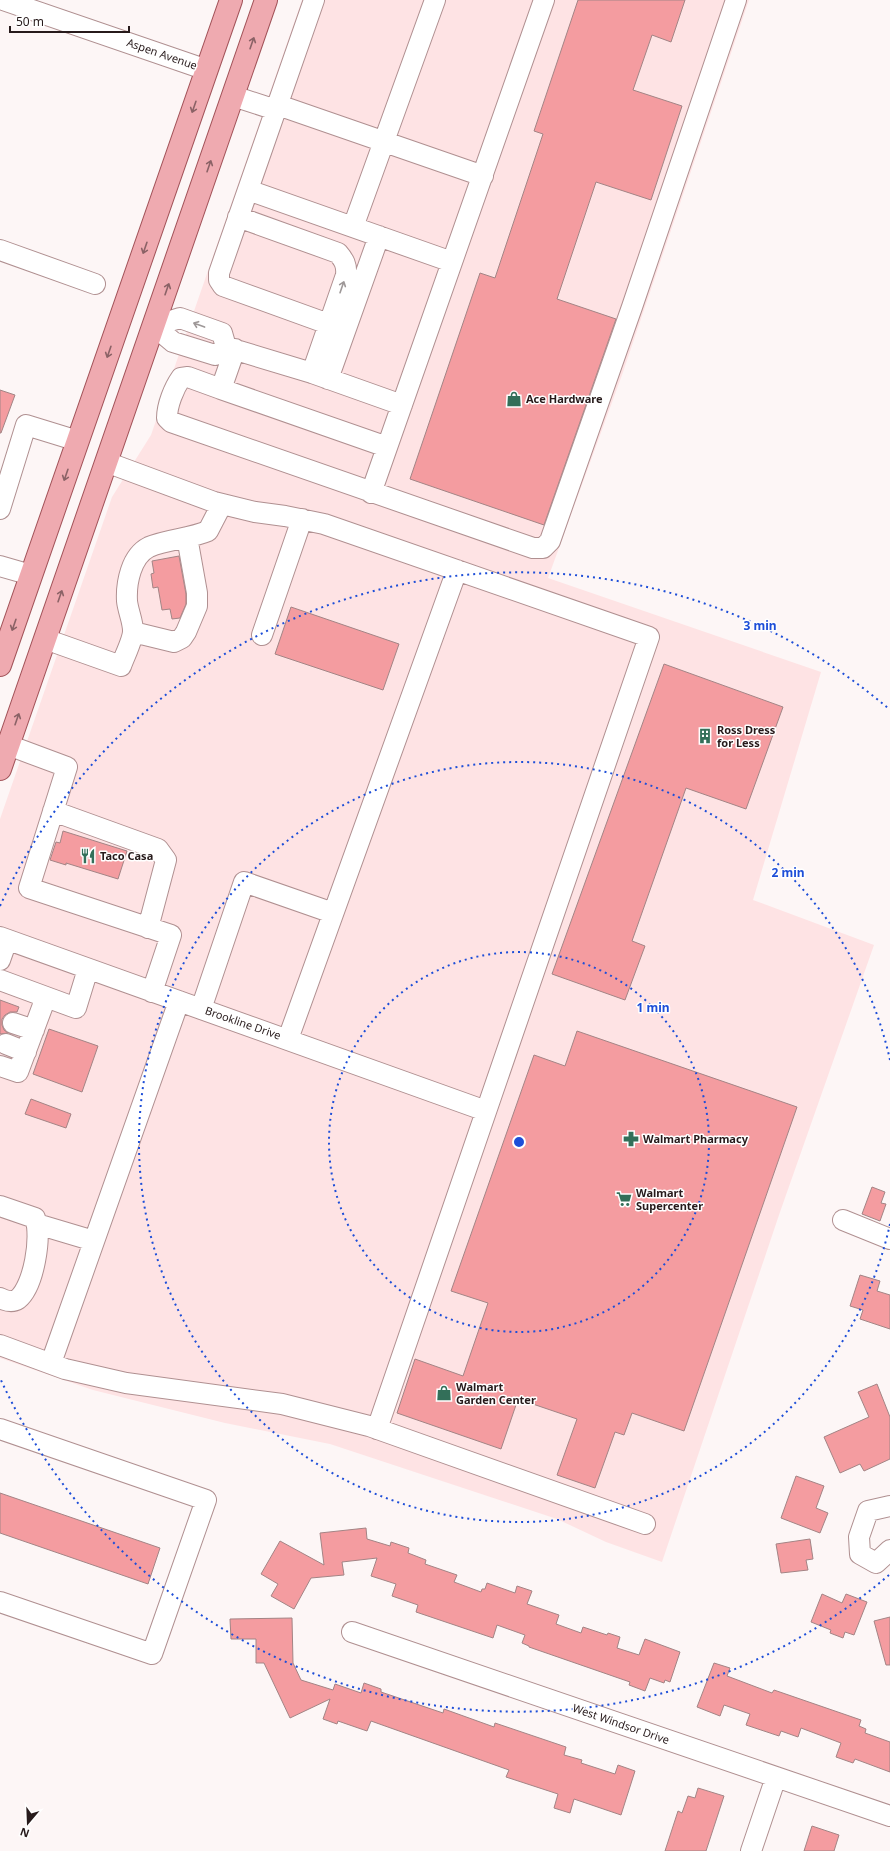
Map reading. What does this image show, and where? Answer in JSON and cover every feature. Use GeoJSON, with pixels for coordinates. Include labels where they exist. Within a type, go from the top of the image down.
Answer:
{"type":"FeatureCollection","features":[{"type":"Feature","properties":{"kind":"main road"},"geometry":{"type":"LineString","coordinates":[[0,666],[231,0]]}},
{"type":"Feature","properties":{"kind":"main road"},"geometry":{"type":"LineString","coordinates":[[0,769],[266,0]]}},
{"type":"Feature","properties":{"kind":"main road"},"geometry":{"type":"LineString","coordinates":[[122,315],[154,326]]}},
{"type":"Feature","properties":{"kind":"street","name":"Aspen Avenue"},"geometry":{"type":"LineString","coordinates":[[3,0],[207,70]]}},
{"type":"Feature","properties":{"kind":"street"},"geometry":{"type":"LineString","coordinates":[[314,0],[219,273],[223,286],[337,327]]}},
{"type":"Feature","properties":{"kind":"street"},"geometry":{"type":"LineString","coordinates":[[353,227],[435,0]]}},
{"type":"Feature","properties":{"kind":"street"},"geometry":{"type":"LineString","coordinates":[[371,493],[544,0]]}},
{"type":"Feature","properties":{"kind":"street"},"geometry":{"type":"LineString","coordinates":[[387,447],[188,377],[181,378],[177,384],[167,412],[167,418],[171,422],[371,493],[533,548],[543,548],[550,541],[632,307],[736,0]]}},
{"type":"Feature","properties":{"kind":"street"},"geometry":{"type":"LineString","coordinates":[[233,96],[277,108],[384,142],[482,176]]}},
{"type":"Feature","properties":{"kind":"street"},"geometry":{"type":"LineString","coordinates":[[248,190],[452,262]]}},
{"type":"Feature","properties":{"kind":"street"},"geometry":{"type":"LineString","coordinates":[[238,217],[338,253],[347,267],[337,327]]}},
{"type":"Feature","properties":{"kind":"street"},"geometry":{"type":"LineString","coordinates":[[320,376],[337,327],[379,236]]}},
{"type":"Feature","properties":{"kind":"street"},"geometry":{"type":"LineString","coordinates":[[0,250],[95,284]]}},
{"type":"Feature","properties":{"kind":"street"},"geometry":{"type":"LineString","coordinates":[[154,326],[173,342],[215,355],[230,348],[320,376],[402,405]]}},
{"type":"Feature","properties":{"kind":"street"},"geometry":{"type":"LineString","coordinates":[[221,389],[230,348]]}},
{"type":"Feature","properties":{"kind":"street"},"geometry":{"type":"LineString","coordinates":[[0,509],[26,425],[78,441]]}},
{"type":"Feature","properties":{"kind":"street"},"geometry":{"type":"LineString","coordinates":[[106,462],[222,504],[255,512],[324,524],[649,637],[376,1428]]}},
{"type":"Feature","properties":{"kind":"street"},"geometry":{"type":"LineString","coordinates":[[45,638],[121,666],[133,632],[128,602],[128,585],[132,568],[139,554],[148,548],[170,540],[208,531],[222,504]]}},
{"type":"Feature","properties":{"kind":"street"},"geometry":{"type":"LineString","coordinates":[[262,635],[302,519]]}},
{"type":"Feature","properties":{"kind":"street"},"geometry":{"type":"LineString","coordinates":[[133,632],[174,642],[182,638],[186,632],[197,606],[197,593],[187,537]]}},
{"type":"Feature","properties":{"kind":"street"},"geometry":{"type":"LineString","coordinates":[[0,566],[31,575]]}},
{"type":"Feature","properties":{"kind":"street"},"geometry":{"type":"LineString","coordinates":[[288,1039],[457,570]]}},
{"type":"Feature","properties":{"kind":"street"},"geometry":{"type":"LineString","coordinates":[[8,745],[67,768],[30,888],[171,935],[152,992]]}},
{"type":"Feature","properties":{"kind":"street"},"geometry":{"type":"LineString","coordinates":[[54,811],[158,849],[166,860],[148,928]]}},
{"type":"Feature","properties":{"kind":"street"},"geometry":{"type":"LineString","coordinates":[[201,1009],[244,882],[333,914]]}},
{"type":"Feature","properties":{"kind":"street"},"geometry":{"type":"LineString","coordinates":[[0,960],[4,938]]}},
{"type":"Feature","properties":{"kind":"street","name":"Brookline Drive"},"geometry":{"type":"LineString","coordinates":[[4,938],[486,1111]]}},
{"type":"Feature","properties":{"kind":"street"},"geometry":{"type":"LineString","coordinates":[[0,980],[76,1008],[88,969]]}},
{"type":"Feature","properties":{"kind":"street"},"geometry":{"type":"LineString","coordinates":[[0,1066],[18,1072],[46,997]]}},
{"type":"Feature","properties":{"kind":"street"},"geometry":{"type":"LineString","coordinates":[[51,1364],[179,1001]]}},
{"type":"Feature","properties":{"kind":"street"},"geometry":{"type":"LineString","coordinates":[[13,1023],[34,1030]]}},
{"type":"Feature","properties":{"kind":"street"},"geometry":{"type":"LineString","coordinates":[[6,1044],[26,1052]]}},
{"type":"Feature","properties":{"kind":"street"},"geometry":{"type":"LineString","coordinates":[[0,1206],[35,1218],[37,1224],[35,1258],[32,1275],[25,1290],[17,1300],[9,1302],[0,1298]]}},
{"type":"Feature","properties":{"kind":"street"},"geometry":{"type":"LineString","coordinates":[[843,1220],[890,1239]]}},
{"type":"Feature","properties":{"kind":"street"},"geometry":{"type":"LineString","coordinates":[[37,1224],[94,1241]]}},
{"type":"Feature","properties":{"kind":"street"},"geometry":{"type":"LineString","coordinates":[[0,1345],[65,1369],[126,1383],[282,1404],[376,1428],[645,1524]]}},
{"type":"Feature","properties":{"kind":"street"},"geometry":{"type":"LineString","coordinates":[[0,1429],[206,1500],[152,1654],[0,1602]]}},
{"type":"Feature","properties":{"kind":"street"},"geometry":{"type":"LineString","coordinates":[[890,1506],[868,1511],[859,1537],[860,1554],[876,1563],[890,1550]]}},
{"type":"Feature","properties":{"kind":"street","name":"West Windsor Drive"},"geometry":{"type":"LineString","coordinates":[[352,1632],[890,1816]]}},
{"type":"Feature","properties":{"kind":"street"},"geometry":{"type":"LineString","coordinates":[[751,1851],[776,1777]]}},
{"type":"Feature","properties":{"kind":"shaded area"},"geometry":{"type":"Polygon","coordinates":[[[302,0],[749,0],[622,375],[548,578],[821,672],[753,900],[874,945],[780,1212],[662,1562],[606,1542],[557,1519],[330,1444],[225,1423],[93,1390],[0,1358],[0,819],[112,497],[151,435],[302,0]]]}},
{"type":"Feature","properties":{"kind":"building"},"geometry":{"type":"Polygon","coordinates":[[[578,0],[685,0],[671,42],[652,35],[633,90],[682,106],[651,200],[596,182],[557,299],[616,319],[544,525],[410,479],[480,273],[495,278],[543,134],[534,131],[578,0]]]}},
{"type":"Feature","properties":{"kind":"building"},"geometry":{"type":"Polygon","coordinates":[[[0,390],[15,395],[1,433],[0,433],[0,390]]]}},
{"type":"Feature","properties":{"kind":"building"},"geometry":{"type":"Polygon","coordinates":[[[179,556],[186,594],[186,604],[180,618],[172,619],[170,609],[162,610],[158,587],[153,588],[151,574],[154,573],[152,561],[179,556]]]}},
{"type":"Feature","properties":{"kind":"building"},"geometry":{"type":"Polygon","coordinates":[[[291,607],[399,644],[383,690],[275,654],[291,607]]]}},
{"type":"Feature","properties":{"kind":"building"},"geometry":{"type":"Polygon","coordinates":[[[664,664],[783,707],[746,809],[686,788],[632,941],[645,946],[625,1000],[552,974],[664,664]]]}},
{"type":"Feature","properties":{"kind":"building","name":"Taco Casa"},"geometry":{"type":"Polygon","coordinates":[[[63,831],[127,851],[118,879],[66,863],[66,865],[50,860],[56,842],[60,843],[63,831]]]}},
{"type":"Feature","properties":{"kind":"building"},"geometry":{"type":"Polygon","coordinates":[[[0,1000],[19,1007],[17,1012],[10,1012],[2,1019],[4,1030],[8,1033],[0,1034],[0,1000]]]}},
{"type":"Feature","properties":{"kind":"building"},"geometry":{"type":"Polygon","coordinates":[[[49,1029],[98,1046],[82,1092],[33,1074],[49,1029]]]}},
{"type":"Feature","properties":{"kind":"building","name":"Walmart Supercenter"},"geometry":{"type":"Polygon","coordinates":[[[577,1031],[797,1107],[684,1431],[632,1413],[624,1435],[615,1432],[595,1488],[557,1475],[577,1419],[518,1399],[501,1449],[397,1413],[415,1359],[463,1376],[488,1303],[451,1291],[534,1055],[565,1066],[577,1031]]]}},
{"type":"Feature","properties":{"kind":"building"},"geometry":{"type":"Polygon","coordinates":[[[31,1099],[71,1114],[66,1128],[25,1114],[31,1099]]]}},
{"type":"Feature","properties":{"kind":"building"},"geometry":{"type":"Polygon","coordinates":[[[872,1187],[885,1192],[881,1203],[886,1204],[880,1221],[862,1214],[872,1187]]]}},
{"type":"Feature","properties":{"kind":"building"},"geometry":{"type":"Polygon","coordinates":[[[860,1275],[880,1281],[877,1291],[890,1295],[890,1329],[860,1319],[863,1310],[850,1306],[860,1275]]]}},
{"type":"Feature","properties":{"kind":"building"},"geometry":{"type":"Polygon","coordinates":[[[877,1384],[890,1417],[890,1459],[864,1471],[860,1464],[840,1473],[824,1437],[869,1417],[858,1392],[877,1384]]]}},
{"type":"Feature","properties":{"kind":"building"},"geometry":{"type":"Polygon","coordinates":[[[796,1476],[824,1486],[816,1508],[828,1513],[820,1533],[781,1518],[796,1476]]]}},
{"type":"Feature","properties":{"kind":"building"},"geometry":{"type":"Polygon","coordinates":[[[0,1493],[160,1548],[148,1584],[0,1533],[0,1493]]]}},
{"type":"Feature","properties":{"kind":"building"},"geometry":{"type":"Polygon","coordinates":[[[366,1528],[367,1539],[390,1546],[391,1542],[409,1548],[408,1553],[426,1560],[425,1564],[457,1575],[454,1582],[481,1592],[482,1589],[485,1589],[487,1583],[515,1593],[517,1586],[532,1591],[527,1604],[559,1615],[556,1624],[581,1633],[583,1627],[607,1635],[608,1633],[620,1637],[617,1648],[639,1655],[645,1639],[680,1652],[670,1682],[665,1680],[664,1683],[650,1678],[645,1691],[629,1685],[630,1682],[529,1647],[522,1643],[525,1635],[497,1625],[493,1638],[416,1612],[418,1605],[392,1596],[396,1584],[371,1576],[377,1558],[342,1562],[344,1575],[311,1578],[294,1609],[271,1596],[278,1584],[261,1574],[280,1541],[324,1565],[320,1533],[366,1528]]]}},
{"type":"Feature","properties":{"kind":"building"},"geometry":{"type":"Polygon","coordinates":[[[810,1539],[813,1559],[806,1560],[808,1570],[781,1573],[776,1544],[810,1539]]]}},
{"type":"Feature","properties":{"kind":"building"},"geometry":{"type":"Polygon","coordinates":[[[822,1594],[842,1603],[846,1594],[867,1602],[854,1635],[845,1632],[843,1638],[830,1633],[831,1630],[811,1622],[822,1594]]]}},
{"type":"Feature","properties":{"kind":"building"},"geometry":{"type":"Polygon","coordinates":[[[890,1617],[890,1665],[886,1665],[874,1621],[890,1617]]]}},
{"type":"Feature","properties":{"kind":"building"},"geometry":{"type":"Polygon","coordinates":[[[292,1618],[293,1663],[301,1680],[333,1690],[335,1684],[361,1693],[364,1683],[381,1689],[381,1692],[443,1713],[444,1709],[494,1727],[495,1723],[566,1747],[564,1755],[582,1760],[581,1763],[615,1774],[618,1765],[635,1771],[621,1815],[574,1799],[570,1813],[554,1808],[558,1794],[506,1777],[509,1770],[371,1721],[367,1731],[338,1721],[337,1724],[323,1719],[330,1699],[290,1718],[264,1663],[256,1663],[256,1639],[231,1639],[230,1619],[292,1618]]]}},
{"type":"Feature","properties":{"kind":"building"},"geometry":{"type":"Polygon","coordinates":[[[714,1663],[730,1668],[727,1676],[772,1693],[774,1690],[861,1720],[859,1726],[866,1729],[865,1733],[890,1742],[890,1772],[855,1759],[853,1763],[836,1757],[841,1743],[801,1728],[798,1737],[781,1731],[779,1736],[746,1725],[750,1714],[724,1705],[720,1716],[697,1707],[714,1663]]]}},
{"type":"Feature","properties":{"kind":"building"},"geometry":{"type":"Polygon","coordinates":[[[698,1788],[724,1796],[706,1851],[665,1851],[678,1811],[682,1813],[688,1796],[695,1798],[698,1788]]]}},
{"type":"Feature","properties":{"kind":"building"},"geometry":{"type":"Polygon","coordinates":[[[812,1826],[839,1835],[834,1851],[804,1851],[812,1826]]]}},
{"type":"Feature","properties":{"kind":"place","name":"Ace Hardware"},"geometry":{"type":"Point","coordinates":[514,399]}},
{"type":"Feature","properties":{"kind":"place","name":"Ross Dress for Less"},"geometry":{"type":"Point","coordinates":[705,736]}},
{"type":"Feature","properties":{"kind":"place","name":"Taco Casa"},"geometry":{"type":"Point","coordinates":[88,856]}},
{"type":"Feature","properties":{"kind":"place","name":"Walmart Pharmacy"},"geometry":{"type":"Point","coordinates":[631,1139]}},
{"type":"Feature","properties":{"kind":"place","name":"Walmart Supercenter"},"geometry":{"type":"Point","coordinates":[624,1199]}},
{"type":"Feature","properties":{"kind":"place","name":"Walmart Garden Center"},"geometry":{"type":"Point","coordinates":[444,1393]}}]}
